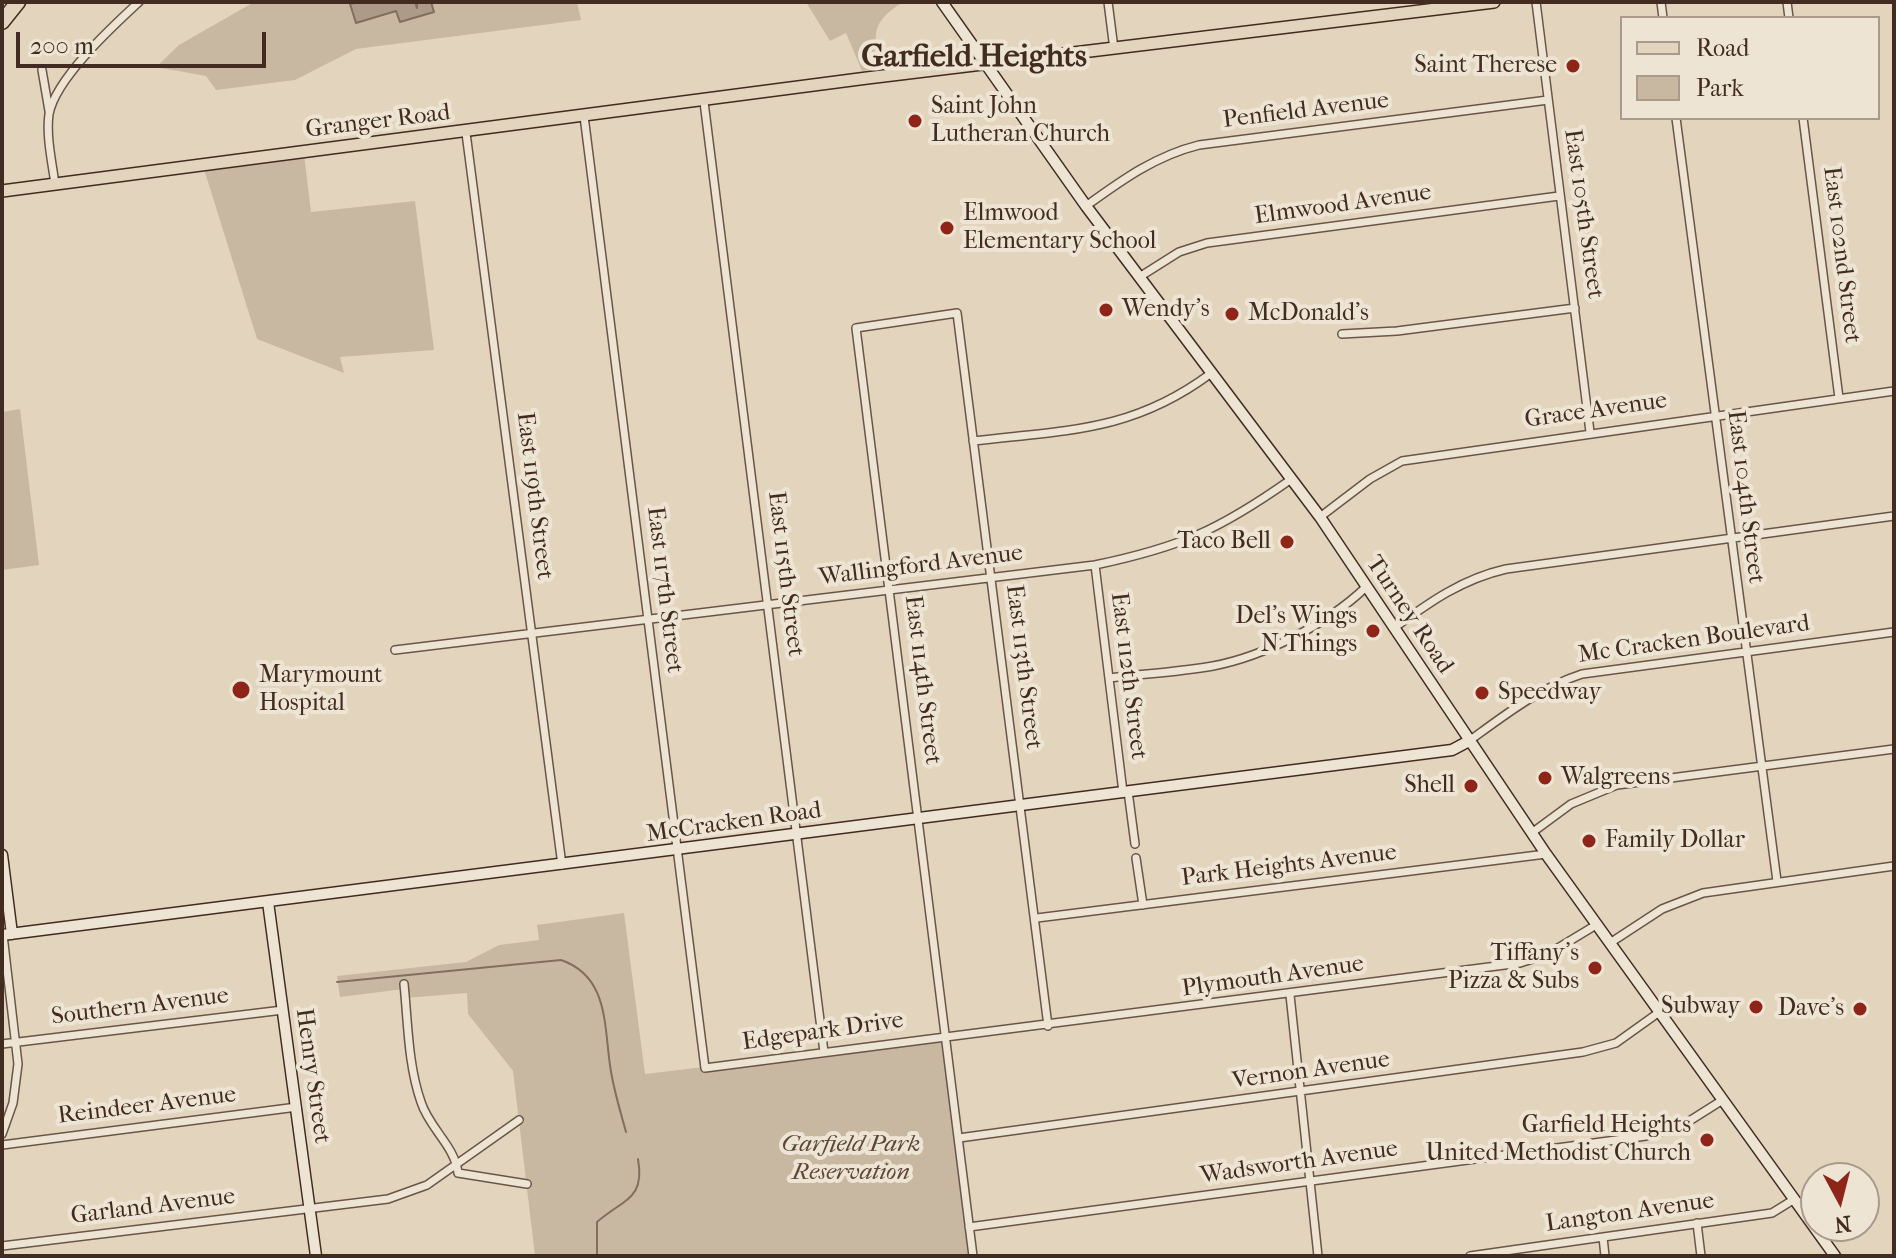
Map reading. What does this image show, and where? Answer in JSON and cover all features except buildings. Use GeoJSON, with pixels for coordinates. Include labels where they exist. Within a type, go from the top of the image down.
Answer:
{"type":"FeatureCollection","features":[{"type":"Feature","properties":{"kind":"highway"},"geometry":{"type":"LineString","coordinates":[[2,14],[16,2]]}},
{"type":"Feature","properties":{"kind":"highway"},"geometry":{"type":"LineString","coordinates":[[2,22],[16,2]]}},
{"type":"Feature","properties":{"kind":"main road","name":"Granger Road"},"geometry":{"type":"LineString","coordinates":[[2,191],[1494,2]]}},
{"type":"Feature","properties":{"kind":"street"},"geometry":{"type":"LineString","coordinates":[[49,113],[66,82],[89,53],[139,2]]}},
{"type":"Feature","properties":{"kind":"street","name":"Turney Road"},"geometry":{"type":"LineString","coordinates":[[942,2],[1086,206],[1320,517],[1546,854],[1835,1256]]}},
{"type":"Feature","properties":{"kind":"street"},"geometry":{"type":"LineString","coordinates":[[1108,2],[1114,49]]}},
{"type":"Feature","properties":{"kind":"street","name":"East 105th Street"},"geometry":{"type":"LineString","coordinates":[[1536,2],[1590,432]]}},
{"type":"Feature","properties":{"kind":"street"},"geometry":{"type":"LineString","coordinates":[[42,70],[55,184]]}},
{"type":"Feature","properties":{"kind":"street","name":"Penfield Avenue"},"geometry":{"type":"LineString","coordinates":[[1086,206],[1138,169],[1172,152],[1199,145],[1548,100]]}},
{"type":"Feature","properties":{"kind":"street","name":"East 115th Street"},"geometry":{"type":"LineString","coordinates":[[704,102],[824,1052]]}},
{"type":"Feature","properties":{"kind":"street","name":"East 117th Street"},"geometry":{"type":"LineString","coordinates":[[584,116],[705,1068]]}},
{"type":"Feature","properties":{"kind":"street","name":"East 104th Street"},"geometry":{"type":"LineString","coordinates":[[1676,120],[1777,881]]}},
{"type":"Feature","properties":{"kind":"street","name":"East 102nd Street"},"geometry":{"type":"LineString","coordinates":[[1803,120],[1839,398]]}},
{"type":"Feature","properties":{"kind":"street","name":"East 119th Street"},"geometry":{"type":"LineString","coordinates":[[466,133],[562,865]]}},
{"type":"Feature","properties":{"kind":"street","name":"Elmwood Avenue"},"geometry":{"type":"LineString","coordinates":[[1141,276],[1179,252],[1207,243],[1559,196]]}},
{"type":"Feature","properties":{"kind":"street"},"geometry":{"type":"LineString","coordinates":[[1342,334],[1397,331],[1575,308]]}},
{"type":"Feature","properties":{"kind":"street","name":"East 113th Street"},"geometry":{"type":"LineString","coordinates":[[856,328],[957,313],[1037,918],[1048,1026]]}},
{"type":"Feature","properties":{"kind":"street","name":"East 114th Street"},"geometry":{"type":"LineString","coordinates":[[856,328],[973,1256]]}},
{"type":"Feature","properties":{"kind":"street"},"geometry":{"type":"LineString","coordinates":[[973,441],[1118,421],[1148,412],[1181,396],[1210,374]]}},
{"type":"Feature","properties":{"kind":"street","name":"Grace Avenue"},"geometry":{"type":"LineString","coordinates":[[1320,517],[1370,479],[1402,461],[1894,391]]}},
{"type":"Feature","properties":{"kind":"street","name":"Wallingford Avenue"},"geometry":{"type":"LineString","coordinates":[[395,650],[1095,565],[1151,553],[1193,539],[1237,517],[1290,480]]}},
{"type":"Feature","properties":{"kind":"street"},"geometry":{"type":"LineString","coordinates":[[1394,628],[1447,590],[1476,576],[1730,537],[1894,516]]}},
{"type":"Feature","properties":{"kind":"street","name":"East 112th Street"},"geometry":{"type":"LineString","coordinates":[[1095,565],[1125,792],[1135,844]]}},
{"type":"Feature","properties":{"kind":"street"},"geometry":{"type":"LineString","coordinates":[[1109,678],[1216,665],[1266,648],[1305,629],[1365,588]]}},
{"type":"Feature","properties":{"kind":"street","name":"Mc Cracken Boulevard"},"geometry":{"type":"LineString","coordinates":[[1469,741],[1554,683],[1582,674],[1894,632]]}},
{"type":"Feature","properties":{"kind":"street","name":"McCracken Road"},"geometry":{"type":"LineString","coordinates":[[5,935],[1452,750],[1469,741]]}},
{"type":"Feature","properties":{"kind":"street"},"geometry":{"type":"LineString","coordinates":[[1533,832],[1571,804],[1617,785],[1894,749]]}},
{"type":"Feature","properties":{"kind":"street","name":"Park Heights Avenue"},"geometry":{"type":"LineString","coordinates":[[1037,918],[1546,854]]}},
{"type":"Feature","properties":{"kind":"street"},"geometry":{"type":"LineString","coordinates":[[2,855],[17,1084],[2,1134]]}},
{"type":"Feature","properties":{"kind":"street"},"geometry":{"type":"LineString","coordinates":[[1136,858],[1143,905]]}},
{"type":"Feature","properties":{"kind":"street"},"geometry":{"type":"LineString","coordinates":[[1610,943],[1662,909],[1693,896],[1777,881],[1894,866]]}},
{"type":"Feature","properties":{"kind":"street","name":"Henry Street"},"geometry":{"type":"LineString","coordinates":[[268,902],[316,1256]]}},
{"type":"Feature","properties":{"kind":"street","name":"Plymouth Avenue"},"geometry":{"type":"LineString","coordinates":[[946,1038],[1520,963],[1548,954],[1596,925]]}},
{"type":"Feature","properties":{"kind":"street"},"geometry":{"type":"LineString","coordinates":[[404,984],[413,1072],[421,1104],[457,1159],[458,1173],[527,1184]]}},
{"type":"Feature","properties":{"kind":"street"},"geometry":{"type":"LineString","coordinates":[[1290,995],[1318,1256]]}},
{"type":"Feature","properties":{"kind":"street","name":"Southern Avenue"},"geometry":{"type":"LineString","coordinates":[[2,1044],[283,1010]]}},
{"type":"Feature","properties":{"kind":"street","name":"Vernon Avenue"},"geometry":{"type":"LineString","coordinates":[[959,1138],[1583,1052],[1616,1043],[1658,1013]]}},
{"type":"Feature","properties":{"kind":"street","name":"Edgepark Drive"},"geometry":{"type":"LineString","coordinates":[[705,1068],[926,1037],[946,1038]]}},
{"type":"Feature","properties":{"kind":"street","name":"Wadsworth Avenue"},"geometry":{"type":"LineString","coordinates":[[969,1227],[1646,1136],[1683,1125],[1721,1101]]}},
{"type":"Feature","properties":{"kind":"street","name":"Reindeer Avenue"},"geometry":{"type":"LineString","coordinates":[[2,1145],[297,1107]]}},
{"type":"Feature","properties":{"kind":"street"},"geometry":{"type":"LineString","coordinates":[[309,1208],[388,1199],[427,1185],[457,1167],[519,1120]]}},
{"type":"Feature","properties":{"kind":"street","name":"Langton Avenue"},"geometry":{"type":"LineString","coordinates":[[1470,1256],[1509,1253],[1772,1213],[1793,1200]]}},
{"type":"Feature","properties":{"kind":"street","name":"Garland Avenue"},"geometry":{"type":"LineString","coordinates":[[2,1246],[309,1208]]}},
{"type":"Feature","properties":{"kind":"street"},"geometry":{"type":"LineString","coordinates":[[1697,1223],[1701,1256]]}},
{"type":"Feature","properties":{"kind":"street"},"geometry":{"type":"LineString","coordinates":[[1603,1237],[1605,1256]]}},
{"type":"Feature","properties":{"kind":"green space"},"geometry":{"type":"Polygon","coordinates":[[[254,2],[577,2],[581,20],[356,49],[295,80],[216,90],[206,76],[156,67],[179,45],[254,2]]]}},
{"type":"Feature","properties":{"kind":"green space"},"geometry":{"type":"Polygon","coordinates":[[[806,2],[903,2],[885,16],[877,30],[880,68],[862,71],[846,33],[830,41],[806,2]]]}},
{"type":"Feature","properties":{"kind":"green space"},"geometry":{"type":"Polygon","coordinates":[[[304,154],[311,212],[415,201],[434,350],[340,357],[344,373],[257,339],[203,166],[304,154]]]}},
{"type":"Feature","properties":{"kind":"green space"},"geometry":{"type":"Polygon","coordinates":[[[20,409],[39,565],[2,570],[2,412],[20,409]]]}},
{"type":"Feature","properties":{"kind":"green space","name":"Garfield Park Reservation"},"geometry":{"type":"Polygon","coordinates":[[[624,913],[645,1074],[946,1038],[973,1256],[535,1256],[513,1071],[468,1014],[467,993],[405,998],[404,989],[340,997],[337,976],[466,962],[499,945],[539,940],[537,925],[624,913]]]}},
{"type":"Feature","properties":{"kind":"shaded area"},"geometry":{"type":"Polygon","coordinates":[[[415,2],[417,8],[417,2],[431,2],[434,12],[400,22],[396,11],[356,23],[350,4],[415,2]]]}},
{"type":"Feature","properties":{"kind":"waterway"},"geometry":{"type":"LineString","coordinates":[[337,982],[561,960],[576,967],[588,977],[601,1003],[613,1082],[626,1132]]}},
{"type":"Feature","properties":{"kind":"waterway"},"geometry":{"type":"LineString","coordinates":[[597,1256],[597,1222],[635,1190],[638,1159]]}},
{"type":"Feature","properties":{"kind":"place","name":"Saint Therese"},"geometry":{"type":"Point","coordinates":[1573,66]}},
{"type":"Feature","properties":{"kind":"place","name":"Saint John Lutheran Church"},"geometry":{"type":"Point","coordinates":[915,121]}},
{"type":"Feature","properties":{"kind":"place","name":"Elmwood Elementary School"},"geometry":{"type":"Point","coordinates":[947,228]}},
{"type":"Feature","properties":{"kind":"place","name":"Wendy's"},"geometry":{"type":"Point","coordinates":[1106,310]}},
{"type":"Feature","properties":{"kind":"place","name":"McDonald's"},"geometry":{"type":"Point","coordinates":[1232,314]}},
{"type":"Feature","properties":{"kind":"place","name":"Taco Bell"},"geometry":{"type":"Point","coordinates":[1287,542]}},
{"type":"Feature","properties":{"kind":"place","name":"Del's Wings N Things"},"geometry":{"type":"Point","coordinates":[1373,631]}},
{"type":"Feature","properties":{"kind":"place","name":"Marymount Hospital"},"geometry":{"type":"Point","coordinates":[241,690]}},
{"type":"Feature","properties":{"kind":"place","name":"Speedway"},"geometry":{"type":"Point","coordinates":[1482,693]}},
{"type":"Feature","properties":{"kind":"place","name":"Walgreens"},"geometry":{"type":"Point","coordinates":[1545,778]}},
{"type":"Feature","properties":{"kind":"place","name":"Shell"},"geometry":{"type":"Point","coordinates":[1471,786]}},
{"type":"Feature","properties":{"kind":"place","name":"Family Dollar"},"geometry":{"type":"Point","coordinates":[1589,841]}},
{"type":"Feature","properties":{"kind":"place","name":"Tiffany’s Pizza & Subs"},"geometry":{"type":"Point","coordinates":[1595,968]}},
{"type":"Feature","properties":{"kind":"place","name":"Subway"},"geometry":{"type":"Point","coordinates":[1756,1007]}},
{"type":"Feature","properties":{"kind":"place","name":"Dave's"},"geometry":{"type":"Point","coordinates":[1860,1009]}},
{"type":"Feature","properties":{"kind":"place","name":"Garfield Heights United Methodist Church"},"geometry":{"type":"Point","coordinates":[1707,1140]}},
{"type":"Feature","properties":{"kind":"district","name":"Garfield Heights"},"geometry":{"type":"Point","coordinates":[974,58]}}]}
